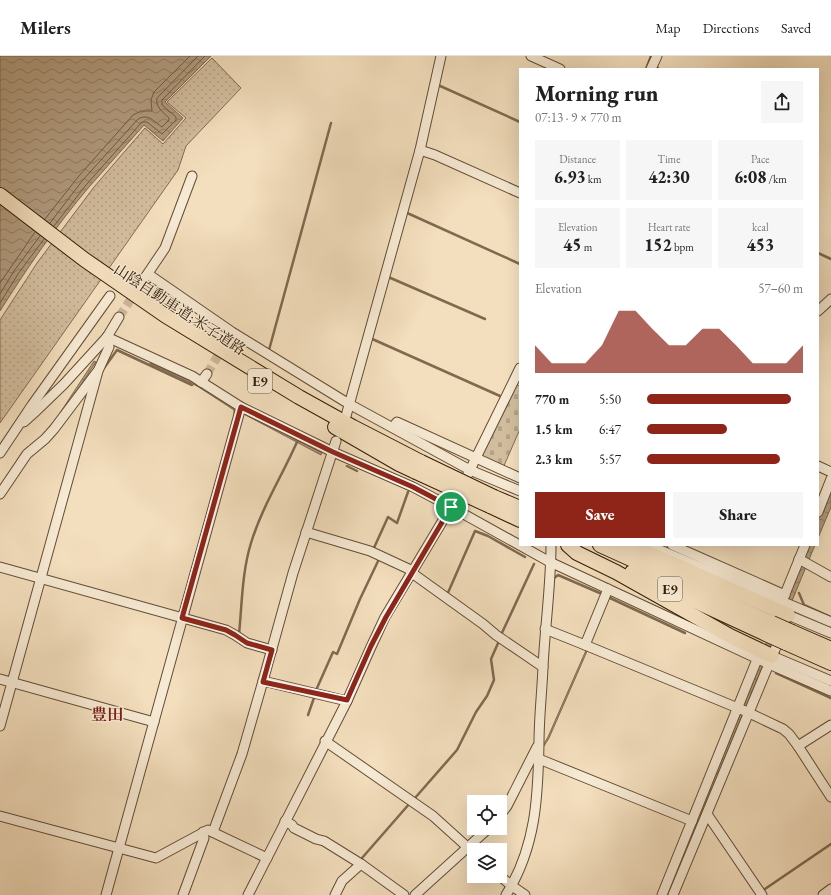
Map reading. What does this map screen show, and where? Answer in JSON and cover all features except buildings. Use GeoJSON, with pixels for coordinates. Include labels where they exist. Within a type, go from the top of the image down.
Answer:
{"type":"FeatureCollection","features":[{"type":"Feature","properties":{"kind":"highway","name":"山陰自動車道;米子道路"},"geometry":{"type":"LineString","coordinates":[[0,195],[109,285]]}},
{"type":"Feature","properties":{"kind":"highway","name":"山陰自動車道;米子道路"},"geometry":{"type":"LineString","coordinates":[[0,201],[109,285],[353,439],[419,467],[492,501],[519,519]]}},
{"type":"Feature","properties":{"kind":"highway","name":"山陰自動車道;米子道路"},"geometry":{"type":"LineString","coordinates":[[492,501],[516,506]]}},
{"type":"Feature","properties":{"kind":"highway"},"geometry":{"type":"LineString","coordinates":[[569,546],[577,552],[616,572],[771,660]]}},
{"type":"Feature","properties":{"kind":"highway","name":"E9"},"geometry":{"type":"LineString","coordinates":[[576,546],[789,637],[831,663]]}},
{"type":"Feature","properties":{"kind":"highway","name":"E9"},"geometry":{"type":"LineString","coordinates":[[602,546],[769,628]]}},
{"type":"Feature","properties":{"kind":"highway"},"geometry":{"type":"LineString","coordinates":[[629,546],[787,604]]}},
{"type":"Feature","properties":{"kind":"highway","name":"E9"},"geometry":{"type":"LineString","coordinates":[[789,637],[831,649]]}},
{"type":"Feature","properties":{"kind":"street"},"geometry":{"type":"LineString","coordinates":[[346,416],[347,403],[420,150],[441,56]]}},
{"type":"Feature","properties":{"kind":"street"},"geometry":{"type":"LineString","coordinates":[[531,56],[550,67]]}},
{"type":"Feature","properties":{"kind":"street"},"geometry":{"type":"LineString","coordinates":[[651,68],[657,56]]}},
{"type":"Feature","properties":{"kind":"street"},"geometry":{"type":"LineString","coordinates":[[420,150],[435,155],[519,193]]}},
{"type":"Feature","properties":{"kind":"street"},"geometry":{"type":"LineString","coordinates":[[140,285],[164,248],[192,176]]}},
{"type":"Feature","properties":{"kind":"street"},"geometry":{"type":"LineString","coordinates":[[148,274],[230,336],[328,390],[347,403],[470,470],[519,491]]}},
{"type":"Feature","properties":{"kind":"street"},"geometry":{"type":"LineString","coordinates":[[0,453],[109,285]]}},
{"type":"Feature","properties":{"kind":"street"},"geometry":{"type":"LineString","coordinates":[[819,310],[831,298]]}},
{"type":"Feature","properties":{"kind":"street"},"geometry":{"type":"LineString","coordinates":[[17,427],[64,384],[107,337],[119,317]]}},
{"type":"Feature","properties":{"kind":"street"},"geometry":{"type":"LineString","coordinates":[[0,726],[98,370],[109,347],[107,337]]}},
{"type":"Feature","properties":{"kind":"street"},"geometry":{"type":"LineString","coordinates":[[107,337],[192,376],[241,407],[333,452],[413,487],[519,545]]}},
{"type":"Feature","properties":{"kind":"street"},"geometry":{"type":"LineString","coordinates":[[0,494],[27,454],[45,439],[54,429],[98,370]]}},
{"type":"Feature","properties":{"kind":"street"},"geometry":{"type":"LineString","coordinates":[[248,895],[347,700],[382,623],[451,507],[519,370]]}},
{"type":"Feature","properties":{"kind":"street"},"geometry":{"type":"LineString","coordinates":[[202,382],[207,374]]}},
{"type":"Feature","properties":{"kind":"street"},"geometry":{"type":"LineString","coordinates":[[106,895],[241,407]]}},
{"type":"Feature","properties":{"kind":"street"},"geometry":{"type":"LineString","coordinates":[[393,427],[397,422],[519,478]]}},
{"type":"Feature","properties":{"kind":"street"},"geometry":{"type":"LineString","coordinates":[[183,895],[204,838],[242,754],[263,682],[269,649],[336,441]]}},
{"type":"Feature","properties":{"kind":"street"},"geometry":{"type":"LineString","coordinates":[[819,466],[831,472]]}},
{"type":"Feature","properties":{"kind":"street"},"geometry":{"type":"LineString","coordinates":[[819,509],[831,479]]}},
{"type":"Feature","properties":{"kind":"street"},"geometry":{"type":"LineString","coordinates":[[306,532],[370,551],[413,572],[484,624],[496,635],[543,667]]}},
{"type":"Feature","properties":{"kind":"street"},"geometry":{"type":"LineString","coordinates":[[521,546],[550,562],[608,588],[757,660],[771,660],[831,681]]}},
{"type":"Feature","properties":{"kind":"street"},"geometry":{"type":"LineString","coordinates":[[506,895],[512,886],[522,862],[534,824],[538,789],[543,667],[551,546]]}},
{"type":"Feature","properties":{"kind":"street"},"geometry":{"type":"LineString","coordinates":[[650,546],[831,622]]}},
{"type":"Feature","properties":{"kind":"street"},"geometry":{"type":"LineString","coordinates":[[674,546],[787,604],[831,633]]}},
{"type":"Feature","properties":{"kind":"street"},"geometry":{"type":"LineString","coordinates":[[662,895],[692,821],[743,710],[771,660],[799,559],[805,546]]}},
{"type":"Feature","properties":{"kind":"street"},"geometry":{"type":"LineString","coordinates":[[799,559],[809,563],[831,578]]}},
{"type":"Feature","properties":{"kind":"street"},"geometry":{"type":"LineString","coordinates":[[0,567],[226,630],[247,643],[269,649]]}},
{"type":"Feature","properties":{"kind":"street"},"geometry":{"type":"LineString","coordinates":[[585,645],[608,588]]}},
{"type":"Feature","properties":{"kind":"street"},"geometry":{"type":"LineString","coordinates":[[545,630],[743,710],[786,731],[798,746],[831,797]]}},
{"type":"Feature","properties":{"kind":"street"},"geometry":{"type":"LineString","coordinates":[[673,895],[707,814],[743,710],[757,660]]}},
{"type":"Feature","properties":{"kind":"street"},"geometry":{"type":"LineString","coordinates":[[771,660],[831,691]]}},
{"type":"Feature","properties":{"kind":"street"},"geometry":{"type":"LineString","coordinates":[[0,679],[154,722]]}},
{"type":"Feature","properties":{"kind":"street"},"geometry":{"type":"LineString","coordinates":[[263,682],[347,700]]}},
{"type":"Feature","properties":{"kind":"street"},"geometry":{"type":"LineString","coordinates":[[798,746],[831,725]]}},
{"type":"Feature","properties":{"kind":"street"},"geometry":{"type":"LineString","coordinates":[[325,741],[433,816],[467,846]]}},
{"type":"Feature","properties":{"kind":"street"},"geometry":{"type":"LineString","coordinates":[[507,806],[539,752]]}},
{"type":"Feature","properties":{"kind":"street"},"geometry":{"type":"LineString","coordinates":[[539,752],[692,821]]}},
{"type":"Feature","properties":{"kind":"street"},"geometry":{"type":"LineString","coordinates":[[707,814],[762,895]]}},
{"type":"Feature","properties":{"kind":"street"},"geometry":{"type":"LineString","coordinates":[[0,816],[156,858],[208,831]]}},
{"type":"Feature","properties":{"kind":"street"},"geometry":{"type":"LineString","coordinates":[[285,821],[294,828],[316,839],[324,841],[361,864],[404,895]]}},
{"type":"Feature","properties":{"kind":"street"},"geometry":{"type":"LineString","coordinates":[[208,831],[267,858]]}},
{"type":"Feature","properties":{"kind":"street"},"geometry":{"type":"LineString","coordinates":[[477,843],[483,835]]}},
{"type":"Feature","properties":{"kind":"street"},"geometry":{"type":"LineString","coordinates":[[415,895],[467,853]]}},
{"type":"Feature","properties":{"kind":"street"},"geometry":{"type":"LineString","coordinates":[[335,895],[342,881],[361,864]]}},
{"type":"Feature","properties":{"kind":"street"},"geometry":{"type":"LineString","coordinates":[[507,882],[525,895]]}},
{"type":"Feature","properties":{"kind":"street"},"geometry":{"type":"LineString","coordinates":[[823,895],[831,888]]}},
{"type":"Feature","properties":{"kind":"green space"},"geometry":{"type":"Polygon","coordinates":[[[212,58],[241,88],[186,146],[178,170],[0,423],[0,320],[37,263],[94,187],[145,128],[163,144],[186,118],[167,102],[212,58]]]}},
{"type":"Feature","properties":{"kind":"green space"},"geometry":{"type":"Polygon","coordinates":[[[515,384],[519,386],[519,431],[503,468],[480,458],[515,384]]]}},
{"type":"Feature","properties":{"kind":"water"},"geometry":{"type":"Polygon","coordinates":[[[0,56],[211,56],[165,102],[183,118],[163,141],[144,125],[89,187],[53,232],[0,311],[0,56]]]}},
{"type":"Feature","properties":{"kind":"water"},"geometry":{"type":"Polygon","coordinates":[[[94,361],[96,362],[59,418],[0,488],[23,451],[43,435],[58,416],[94,361]]]}},
{"type":"Feature","properties":{"kind":"water"},"geometry":{"type":"Polygon","coordinates":[[[150,363],[199,385],[236,409],[234,416],[234,410],[197,386],[150,363]]]}},
{"type":"Feature","properties":{"kind":"water"},"geometry":{"type":"Polygon","coordinates":[[[243,412],[322,453],[321,455],[242,413],[243,412]]]}},
{"type":"Feature","properties":{"kind":"water"},"geometry":{"type":"Polygon","coordinates":[[[222,459],[180,613],[179,614],[222,459]]]}},
{"type":"Feature","properties":{"kind":"water"},"geometry":{"type":"Polygon","coordinates":[[[831,484],[831,507],[819,536],[819,514],[831,484]]]}},
{"type":"Feature","properties":{"kind":"water"},"geometry":{"type":"Polygon","coordinates":[[[806,546],[815,546],[671,895],[663,895],[806,546]]]}},
{"type":"Feature","properties":{"kind":"water"},"geometry":{"type":"Polygon","coordinates":[[[587,648],[588,649],[549,738],[534,762],[517,796],[507,810],[507,806],[548,737],[587,648]]]}},
{"type":"Feature","properties":{"kind":"waterway"},"geometry":{"type":"LineString","coordinates":[[646,68],[651,56]]}},
{"type":"Feature","properties":{"kind":"waterway"},"geometry":{"type":"LineString","coordinates":[[438,85],[519,122]]}},
{"type":"Feature","properties":{"kind":"waterway"},"geometry":{"type":"LineString","coordinates":[[269,350],[331,123]]}},
{"type":"Feature","properties":{"kind":"waterway"},"geometry":{"type":"LineString","coordinates":[[405,212],[519,264]]}},
{"type":"Feature","properties":{"kind":"waterway"},"geometry":{"type":"LineString","coordinates":[[819,253],[831,259]]}},
{"type":"Feature","properties":{"kind":"waterway"},"geometry":{"type":"LineString","coordinates":[[386,276],[485,319]]}},
{"type":"Feature","properties":{"kind":"waterway"},"geometry":{"type":"LineString","coordinates":[[370,338],[500,396]]}},
{"type":"Feature","properties":{"kind":"waterway"},"geometry":{"type":"LineString","coordinates":[[104,368],[117,350],[192,385]]}},
{"type":"Feature","properties":{"kind":"waterway"},"geometry":{"type":"LineString","coordinates":[[239,634],[244,577],[251,543],[266,504],[297,442]]}},
{"type":"Feature","properties":{"kind":"waterway"},"geometry":{"type":"LineString","coordinates":[[347,466],[357,471]]}},
{"type":"Feature","properties":{"kind":"waterway"},"geometry":{"type":"LineString","coordinates":[[373,550],[388,517],[397,523],[408,492]]}},
{"type":"Feature","properties":{"kind":"waterway"},"geometry":{"type":"LineString","coordinates":[[447,595],[475,531],[488,536],[525,557]]}},
{"type":"Feature","properties":{"kind":"waterway"},"geometry":{"type":"LineString","coordinates":[[317,688],[333,652],[337,654],[360,599],[380,557]]}},
{"type":"Feature","properties":{"kind":"waterway"},"geometry":{"type":"LineString","coordinates":[[501,635],[534,564]]}},
{"type":"Feature","properties":{"kind":"waterway"},"geometry":{"type":"LineString","coordinates":[[553,579],[558,575],[602,594]]}},
{"type":"Feature","properties":{"kind":"waterway"},"geometry":{"type":"LineString","coordinates":[[799,593],[804,605],[831,617]]}},
{"type":"Feature","properties":{"kind":"waterway"},"geometry":{"type":"LineString","coordinates":[[607,598],[610,598],[685,633]]}},
{"type":"Feature","properties":{"kind":"waterway"},"geometry":{"type":"LineString","coordinates":[[415,798],[457,750],[476,712],[487,696],[494,680],[491,659],[499,641]]}},
{"type":"Feature","properties":{"kind":"waterway"},"geometry":{"type":"LineString","coordinates":[[776,673],[831,698]]}},
{"type":"Feature","properties":{"kind":"waterway"},"geometry":{"type":"LineString","coordinates":[[308,715],[315,695]]}},
{"type":"Feature","properties":{"kind":"waterway"},"geometry":{"type":"LineString","coordinates":[[362,858],[410,803]]}},
{"type":"Feature","properties":{"kind":"waterway"},"geometry":{"type":"LineString","coordinates":[[762,891],[831,844]]}},
{"type":"Feature","properties":{"kind":"tunnel"},"geometry":{"type":"LineString","coordinates":[[119,317],[137,290]]}},
{"type":"Feature","properties":{"kind":"tunnel"},"geometry":{"type":"LineString","coordinates":[[207,374],[228,339]]}},
{"type":"Feature","properties":{"kind":"district","name":"豊田"},"geometry":{"type":"Point","coordinates":[107,714]}},
{"type":"Feature","properties":{"kind":"route"},"geometry":{"type":"LineString","coordinates":[[241,407],[333,452],[413,487],[451,507],[386,617],[371,646],[347,700],[263,682],[272,650],[247,643],[226,630],[182,618],[241,407]]}}]}
